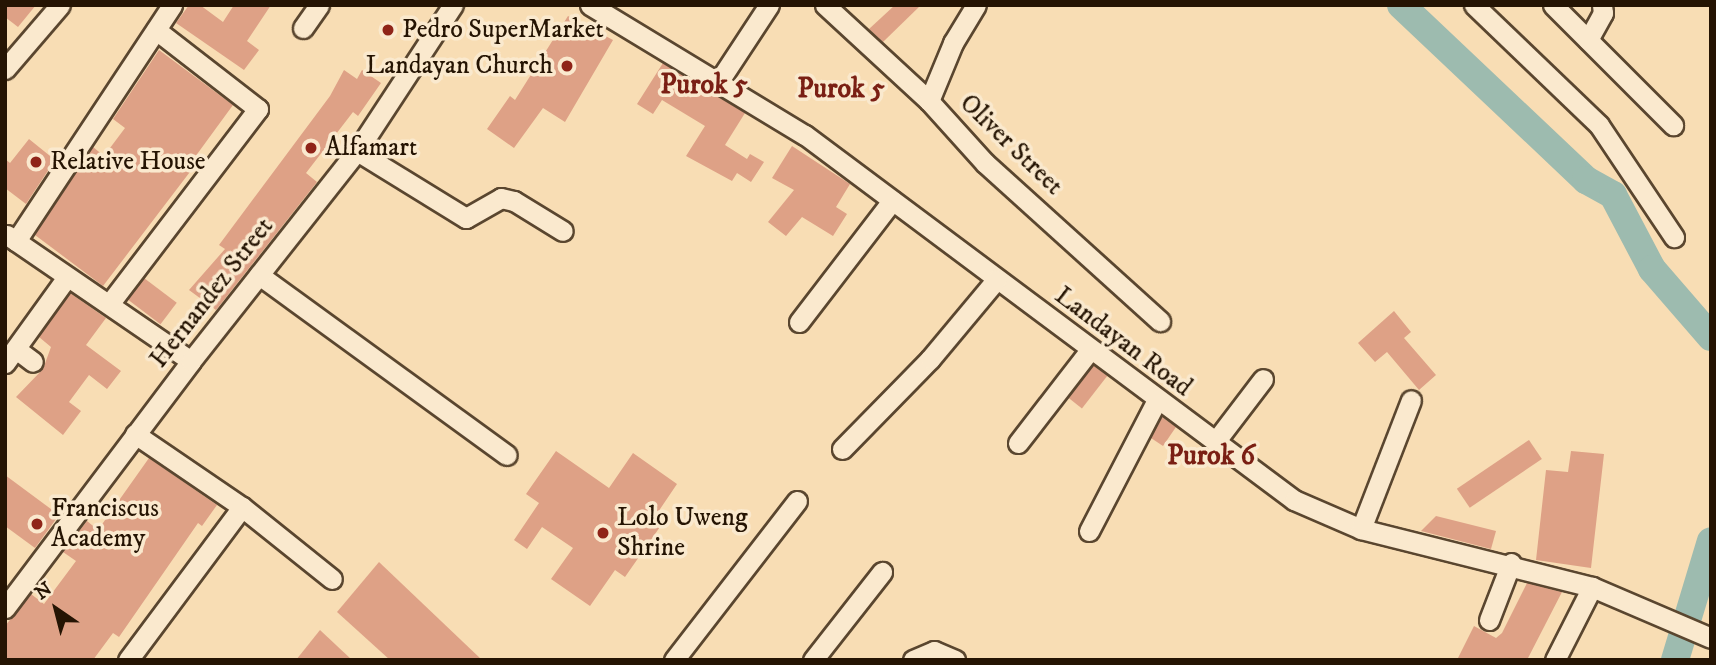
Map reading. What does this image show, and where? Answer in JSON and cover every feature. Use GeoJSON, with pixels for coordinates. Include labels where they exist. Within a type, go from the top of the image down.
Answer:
{"type":"FeatureCollection","features":[{"type":"Feature","properties":{"kind":"street"},"geometry":{"type":"LineString","coordinates":[[5,69],[12,46],[60,5]]}},
{"type":"Feature","properties":{"kind":"street"},"geometry":{"type":"LineString","coordinates":[[172,5],[11,237],[191,361]]}},
{"type":"Feature","properties":{"kind":"street"},"geometry":{"type":"LineString","coordinates":[[303,28],[319,5]]}},
{"type":"Feature","properties":{"kind":"street","name":"Hernandez Street"},"geometry":{"type":"LineString","coordinates":[[5,608],[191,361],[357,151],[453,5]]}},
{"type":"Feature","properties":{"kind":"street","name":"Landayan Road"},"geometry":{"type":"LineString","coordinates":[[590,5],[616,11],[805,135],[1090,351],[1294,500],[1361,529],[1511,563],[1592,587],[1703,634]]}},
{"type":"Feature","properties":{"kind":"street"},"geometry":{"type":"LineString","coordinates":[[719,81],[769,5]]}},
{"type":"Feature","properties":{"kind":"street"},"geometry":{"type":"LineString","coordinates":[[929,101],[953,43],[976,5]]}},
{"type":"Feature","properties":{"kind":"street"},"geometry":{"type":"LineString","coordinates":[[1474,5],[1607,134],[1674,237]]}},
{"type":"Feature","properties":{"kind":"street"},"geometry":{"type":"LineString","coordinates":[[1553,5],[1673,125]]}},
{"type":"Feature","properties":{"kind":"street"},"geometry":{"type":"LineString","coordinates":[[1588,40],[1604,13],[1602,5]]}},
{"type":"Feature","properties":{"kind":"street","name":"Oliver Street"},"geometry":{"type":"LineString","coordinates":[[830,7],[929,101],[985,163],[1160,321]]}},
{"type":"Feature","properties":{"kind":"street"},"geometry":{"type":"LineString","coordinates":[[110,303],[258,109],[156,30]]}},
{"type":"Feature","properties":{"kind":"street"},"geometry":{"type":"LineString","coordinates":[[357,151],[466,218],[501,198],[514,201],[563,231]]}},
{"type":"Feature","properties":{"kind":"street"},"geometry":{"type":"LineString","coordinates":[[799,322],[892,201]]}},
{"type":"Feature","properties":{"kind":"street"},"geometry":{"type":"LineString","coordinates":[[259,275],[507,455]]}},
{"type":"Feature","properties":{"kind":"street"},"geometry":{"type":"LineString","coordinates":[[33,362],[11,356],[67,276]]}},
{"type":"Feature","properties":{"kind":"street"},"geometry":{"type":"LineString","coordinates":[[842,449],[930,359],[996,280]]}},
{"type":"Feature","properties":{"kind":"street"},"geometry":{"type":"LineString","coordinates":[[1018,443],[1090,351]]}},
{"type":"Feature","properties":{"kind":"street"},"geometry":{"type":"LineString","coordinates":[[1215,442],[1263,379]]}},
{"type":"Feature","properties":{"kind":"street"},"geometry":{"type":"LineString","coordinates":[[1089,531],[1157,400]]}},
{"type":"Feature","properties":{"kind":"street"},"geometry":{"type":"LineString","coordinates":[[1361,529],[1411,400]]}},
{"type":"Feature","properties":{"kind":"street"},"geometry":{"type":"LineString","coordinates":[[135,434],[242,507],[332,579]]}},
{"type":"Feature","properties":{"kind":"street"},"geometry":{"type":"LineString","coordinates":[[674,660],[797,501]]}},
{"type":"Feature","properties":{"kind":"street"},"geometry":{"type":"LineString","coordinates":[[128,660],[242,507]]}},
{"type":"Feature","properties":{"kind":"street"},"geometry":{"type":"LineString","coordinates":[[1489,620],[1511,563]]}},
{"type":"Feature","properties":{"kind":"street"},"geometry":{"type":"LineString","coordinates":[[813,660],[882,572]]}},
{"type":"Feature","properties":{"kind":"street"},"geometry":{"type":"LineString","coordinates":[[1555,660],[1592,587]]}},
{"type":"Feature","properties":{"kind":"street"},"geometry":{"type":"LineString","coordinates":[[913,660],[934,651],[955,660]]}},
{"type":"Feature","properties":{"kind":"building"},"geometry":{"type":"Polygon","coordinates":[[[5,5],[36,5],[18,27],[5,17],[5,5]]]}},
{"type":"Feature","properties":{"kind":"building"},"geometry":{"type":"Polygon","coordinates":[[[189,5],[200,5],[223,22],[234,5],[271,5],[247,41],[259,50],[244,70],[176,23],[189,5]]]}},
{"type":"Feature","properties":{"kind":"building"},"geometry":{"type":"Polygon","coordinates":[[[895,5],[921,5],[883,42],[869,29],[895,5]]]}},
{"type":"Feature","properties":{"kind":"building","name":"Landayan Church"},"geometry":{"type":"Polygon","coordinates":[[[568,16],[613,40],[565,122],[543,108],[514,148],[487,129],[510,96],[515,100],[568,16]]]}},
{"type":"Feature","properties":{"kind":"building"},"geometry":{"type":"Polygon","coordinates":[[[159,50],[233,105],[195,157],[199,160],[103,286],[35,235],[93,147],[104,156],[125,128],[113,119],[159,50]]]}},
{"type":"Feature","properties":{"kind":"building"},"geometry":{"type":"Polygon","coordinates":[[[663,63],[745,113],[725,145],[747,159],[750,154],[764,162],[751,182],[737,173],[732,181],[686,156],[705,126],[662,100],[653,114],[637,104],[663,63]]]}},
{"type":"Feature","properties":{"kind":"building"},"geometry":{"type":"Polygon","coordinates":[[[344,70],[357,79],[362,70],[381,83],[358,116],[353,112],[306,173],[317,182],[216,310],[189,290],[225,249],[219,245],[330,96],[344,70]]]}},
{"type":"Feature","properties":{"kind":"building"},"geometry":{"type":"Polygon","coordinates":[[[29,139],[55,160],[26,204],[5,188],[5,159],[10,163],[29,139]]]}},
{"type":"Feature","properties":{"kind":"building"},"geometry":{"type":"Polygon","coordinates":[[[792,146],[850,184],[836,207],[847,214],[833,236],[802,217],[786,236],[768,222],[794,190],[772,178],[792,146]]]}},
{"type":"Feature","properties":{"kind":"building"},"geometry":{"type":"Polygon","coordinates":[[[144,278],[177,303],[160,324],[128,300],[144,278]]]}},
{"type":"Feature","properties":{"kind":"building"},"geometry":{"type":"Polygon","coordinates":[[[70,293],[106,318],[86,345],[121,371],[107,389],[89,375],[69,402],[81,411],[63,435],[16,397],[43,369],[51,347],[39,337],[70,293]]]}},
{"type":"Feature","properties":{"kind":"building"},"geometry":{"type":"Polygon","coordinates":[[[1394,311],[1411,332],[1404,338],[1436,375],[1419,390],[1387,352],[1375,362],[1358,343],[1394,311]]]}},
{"type":"Feature","properties":{"kind":"building"},"geometry":{"type":"Polygon","coordinates":[[[1093,365],[1107,376],[1082,408],[1068,397],[1093,365]]]}},
{"type":"Feature","properties":{"kind":"building"},"geometry":{"type":"Polygon","coordinates":[[[1162,417],[1176,427],[1163,446],[1151,438],[1162,417]]]}},
{"type":"Feature","properties":{"kind":"building"},"geometry":{"type":"Polygon","coordinates":[[[1529,440],[1542,459],[1470,508],[1457,489],[1529,440]]]}},
{"type":"Feature","properties":{"kind":"building","name":"Lolo Uweng Shrine"},"geometry":{"type":"Polygon","coordinates":[[[556,451],[609,488],[633,453],[677,484],[654,518],[662,524],[625,577],[615,570],[590,606],[551,579],[573,548],[542,527],[527,549],[514,540],[539,503],[526,494],[556,451]]]}},
{"type":"Feature","properties":{"kind":"building"},"geometry":{"type":"Polygon","coordinates":[[[1571,451],[1604,454],[1591,568],[1536,560],[1546,470],[1568,472],[1571,451]]]}},
{"type":"Feature","properties":{"kind":"building"},"geometry":{"type":"Polygon","coordinates":[[[149,458],[217,505],[202,526],[198,523],[119,637],[113,633],[93,660],[5,660],[5,626],[31,594],[44,604],[76,561],[63,552],[87,521],[98,530],[149,458]]]}},
{"type":"Feature","properties":{"kind":"building"},"geometry":{"type":"Polygon","coordinates":[[[5,475],[59,515],[35,548],[5,526],[5,475]]]}},
{"type":"Feature","properties":{"kind":"building"},"geometry":{"type":"Polygon","coordinates":[[[1436,516],[1496,531],[1491,549],[1421,531],[1436,516]]]}},
{"type":"Feature","properties":{"kind":"building"},"geometry":{"type":"Polygon","coordinates":[[[379,562],[482,660],[390,660],[337,612],[379,562]]]}},
{"type":"Feature","properties":{"kind":"building"},"geometry":{"type":"Polygon","coordinates":[[[1527,583],[1562,592],[1527,660],[1457,660],[1474,626],[1496,638],[1502,633],[1527,583]]]}},
{"type":"Feature","properties":{"kind":"building"},"geometry":{"type":"Polygon","coordinates":[[[320,630],[352,660],[296,660],[320,630]]]}},
{"type":"Feature","properties":{"kind":"waterway"},"geometry":{"type":"LineString","coordinates":[[1401,5],[1586,180],[1613,195],[1652,269],[1711,337]]}},
{"type":"Feature","properties":{"kind":"waterway"},"geometry":{"type":"LineString","coordinates":[[1675,660],[1711,541]]}},
{"type":"Feature","properties":{"kind":"place","name":"Pedro SuperMarket"},"geometry":{"type":"Point","coordinates":[388,30]}},
{"type":"Feature","properties":{"kind":"place","name":"Landayan Church"},"geometry":{"type":"Point","coordinates":[567,66]}},
{"type":"Feature","properties":{"kind":"place","name":"Alfamart"},"geometry":{"type":"Point","coordinates":[311,148]}},
{"type":"Feature","properties":{"kind":"place","name":"Relative House"},"geometry":{"type":"Point","coordinates":[36,162]}},
{"type":"Feature","properties":{"kind":"place","name":"Franciscus Academy"},"geometry":{"type":"Point","coordinates":[37,524]}},
{"type":"Feature","properties":{"kind":"place","name":"Lolo Uweng Shrine"},"geometry":{"type":"Point","coordinates":[603,533]}},
{"type":"Feature","properties":{"kind":"district","name":"Purok 5"},"geometry":{"type":"Point","coordinates":[704,85]}},
{"type":"Feature","properties":{"kind":"district","name":"Purok 5"},"geometry":{"type":"Point","coordinates":[841,89]}},
{"type":"Feature","properties":{"kind":"district","name":"Purok 6"},"geometry":{"type":"Point","coordinates":[1211,456]}}]}
